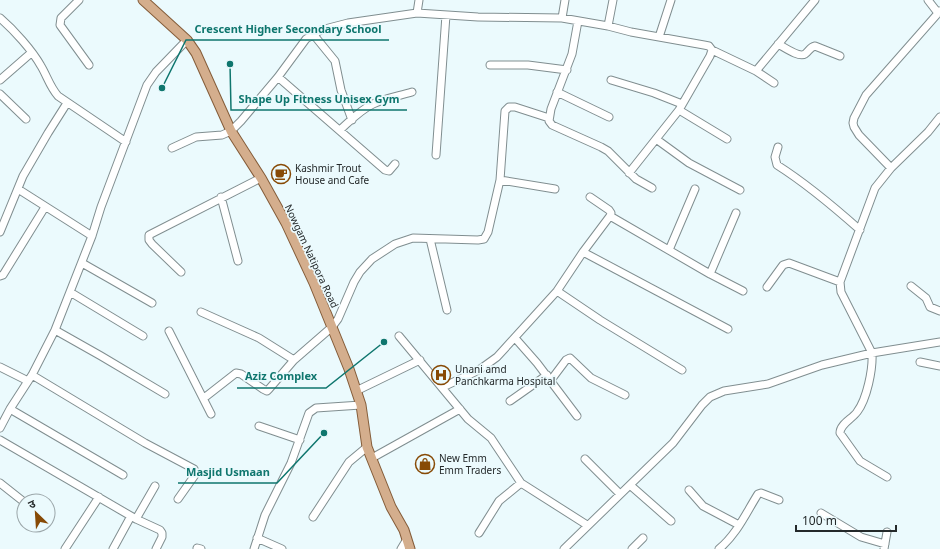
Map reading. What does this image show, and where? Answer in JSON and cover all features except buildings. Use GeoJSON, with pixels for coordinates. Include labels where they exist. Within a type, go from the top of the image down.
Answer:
{"type":"FeatureCollection","features":[{"type":"Feature","properties":{"kind":"main road","name":"Nowgam Natipora Road"},"geometry":{"type":"LineString","coordinates":[[144,0],[188,40],[196,53],[231,131],[286,223],[332,326],[361,405],[367,447],[391,508],[407,539],[410,549]]}},
{"type":"Feature","properties":{"kind":"street"},"geometry":{"type":"LineString","coordinates":[[79,0],[61,18],[60,25],[89,65]]}},
{"type":"Feature","properties":{"kind":"street"},"geometry":{"type":"LineString","coordinates":[[417,13],[419,0]]}},
{"type":"Feature","properties":{"kind":"street"},"geometry":{"type":"LineString","coordinates":[[562,18],[566,0]]}},
{"type":"Feature","properties":{"kind":"street"},"geometry":{"type":"LineString","coordinates":[[608,26],[613,0]]}},
{"type":"Feature","properties":{"kind":"street"},"geometry":{"type":"LineString","coordinates":[[659,37],[671,0]]}},
{"type":"Feature","properties":{"kind":"street"},"geometry":{"type":"LineString","coordinates":[[756,71],[815,0]]}},
{"type":"Feature","properties":{"kind":"street"},"geometry":{"type":"LineString","coordinates":[[891,168],[859,135],[854,127],[854,118],[866,95],[939,12],[928,0]]}},
{"type":"Feature","properties":{"kind":"street"},"geometry":{"type":"LineString","coordinates":[[172,148],[196,137],[222,135],[231,131],[278,77],[301,45],[313,34],[348,23],[417,13],[509,18],[562,18],[608,26],[631,32],[708,46],[712,50],[756,71],[774,83]]}},
{"type":"Feature","properties":{"kind":"street"},"geometry":{"type":"LineString","coordinates":[[436,155],[446,15]]}},
{"type":"Feature","properties":{"kind":"street"},"geometry":{"type":"LineString","coordinates":[[0,18],[9,26],[41,66],[53,91],[67,103],[126,142]]}},
{"type":"Feature","properties":{"kind":"street"},"geometry":{"type":"LineString","coordinates":[[578,21],[575,42],[567,70],[549,121],[552,125],[608,151],[630,173],[652,188]]}},
{"type":"Feature","properties":{"kind":"street"},"geometry":{"type":"LineString","coordinates":[[313,34],[335,61],[341,90],[352,120]]}},
{"type":"Feature","properties":{"kind":"street"},"geometry":{"type":"LineString","coordinates":[[1,423],[30,378],[55,330],[82,263],[101,207],[147,84],[156,72],[188,40]]}},
{"type":"Feature","properties":{"kind":"street"},"geometry":{"type":"LineString","coordinates":[[778,44],[799,56],[804,55],[811,47],[815,46],[840,56]]}},
{"type":"Feature","properties":{"kind":"street"},"geometry":{"type":"LineString","coordinates":[[630,173],[680,107],[712,50]]}},
{"type":"Feature","properties":{"kind":"street"},"geometry":{"type":"LineString","coordinates":[[0,80],[31,53]]}},
{"type":"Feature","properties":{"kind":"street"},"geometry":{"type":"LineString","coordinates":[[490,65],[528,65],[567,70]]}},
{"type":"Feature","properties":{"kind":"street"},"geometry":{"type":"LineString","coordinates":[[278,77],[387,171],[390,171],[395,164]]}},
{"type":"Feature","properties":{"kind":"street"},"geometry":{"type":"LineString","coordinates":[[611,80],[654,93],[680,107],[728,139]]}},
{"type":"Feature","properties":{"kind":"street"},"geometry":{"type":"LineString","coordinates":[[340,130],[371,105],[412,92]]}},
{"type":"Feature","properties":{"kind":"street"},"geometry":{"type":"LineString","coordinates":[[558,92],[609,117]]}},
{"type":"Feature","properties":{"kind":"street"},"geometry":{"type":"LineString","coordinates":[[0,94],[26,118]]}},
{"type":"Feature","properties":{"kind":"street"},"geometry":{"type":"LineString","coordinates":[[0,232],[31,162],[67,103]]}},
{"type":"Feature","properties":{"kind":"street"},"geometry":{"type":"LineString","coordinates":[[204,398],[236,373],[241,374],[263,389],[268,390],[294,360],[338,319],[360,272],[372,259],[395,244],[419,238],[484,239],[488,232],[500,180],[505,111],[507,108],[515,107],[549,118]]}},
{"type":"Feature","properties":{"kind":"street"},"geometry":{"type":"LineString","coordinates":[[887,477],[860,461],[840,433],[841,428],[856,413],[863,400],[870,376],[872,353],[843,295],[840,282],[875,188],[891,168],[924,136],[940,117]]}},
{"type":"Feature","properties":{"kind":"street"},"geometry":{"type":"LineString","coordinates":[[656,139],[689,163],[740,190]]}},
{"type":"Feature","properties":{"kind":"street"},"geometry":{"type":"LineString","coordinates":[[778,147],[775,157],[777,165],[797,177],[814,190],[860,230]]}},
{"type":"Feature","properties":{"kind":"street"},"geometry":{"type":"LineString","coordinates":[[181,272],[152,244],[149,240],[149,235],[260,178]]}},
{"type":"Feature","properties":{"kind":"street"},"geometry":{"type":"LineString","coordinates":[[500,180],[555,189]]}},
{"type":"Feature","properties":{"kind":"street"},"geometry":{"type":"LineString","coordinates":[[18,189],[92,236]]}},
{"type":"Feature","properties":{"kind":"street"},"geometry":{"type":"LineString","coordinates":[[669,250],[695,189]]}},
{"type":"Feature","properties":{"kind":"street"},"geometry":{"type":"LineString","coordinates":[[222,197],[238,261]]}},
{"type":"Feature","properties":{"kind":"street"},"geometry":{"type":"LineString","coordinates":[[443,387],[485,367],[515,338],[557,291],[583,252],[610,216],[611,213],[609,210],[590,197]]}},
{"type":"Feature","properties":{"kind":"street"},"geometry":{"type":"LineString","coordinates":[[0,276],[3,275],[46,207]]}},
{"type":"Feature","properties":{"kind":"street"},"geometry":{"type":"LineString","coordinates":[[710,274],[736,213]]}},
{"type":"Feature","properties":{"kind":"street"},"geometry":{"type":"LineString","coordinates":[[610,216],[710,274],[743,291]]}},
{"type":"Feature","properties":{"kind":"street"},"geometry":{"type":"LineString","coordinates":[[430,239],[447,310]]}},
{"type":"Feature","properties":{"kind":"street"},"geometry":{"type":"LineString","coordinates":[[583,252],[728,329]]}},
{"type":"Feature","properties":{"kind":"street"},"geometry":{"type":"LineString","coordinates":[[82,263],[152,303]]}},
{"type":"Feature","properties":{"kind":"street"},"geometry":{"type":"LineString","coordinates":[[767,287],[783,265],[789,263],[840,282]]}},
{"type":"Feature","properties":{"kind":"street"},"geometry":{"type":"LineString","coordinates":[[911,286],[926,298],[928,306],[940,311]]}},
{"type":"Feature","properties":{"kind":"street"},"geometry":{"type":"LineString","coordinates":[[557,291],[600,320],[682,370]]}},
{"type":"Feature","properties":{"kind":"street"},"geometry":{"type":"LineString","coordinates":[[70,292],[143,336]]}},
{"type":"Feature","properties":{"kind":"street"},"geometry":{"type":"LineString","coordinates":[[201,312],[259,338],[294,360]]}},
{"type":"Feature","properties":{"kind":"street"},"geometry":{"type":"LineString","coordinates":[[55,330],[165,394]]}},
{"type":"Feature","properties":{"kind":"street"},"geometry":{"type":"LineString","coordinates":[[169,331],[211,414]]}},
{"type":"Feature","properties":{"kind":"street"},"geometry":{"type":"LineString","coordinates":[[400,336],[471,423],[491,438],[521,483],[587,525]]}},
{"type":"Feature","properties":{"kind":"street"},"geometry":{"type":"LineString","coordinates":[[515,338],[549,378],[577,416]]}},
{"type":"Feature","properties":{"kind":"street"},"geometry":{"type":"LineString","coordinates":[[564,549],[673,443],[702,404],[710,397],[724,391],[768,384],[822,365],[872,353],[940,342]]}},
{"type":"Feature","properties":{"kind":"street"},"geometry":{"type":"LineString","coordinates":[[510,400],[549,378],[566,360],[570,358],[591,378],[625,395]]}},
{"type":"Feature","properties":{"kind":"street"},"geometry":{"type":"LineString","coordinates":[[356,391],[420,360]]}},
{"type":"Feature","properties":{"kind":"street"},"geometry":{"type":"LineString","coordinates":[[920,362],[940,366]]}},
{"type":"Feature","properties":{"kind":"street"},"geometry":{"type":"LineString","coordinates":[[0,367],[30,378],[194,469],[196,473],[195,475],[178,499]]}},
{"type":"Feature","properties":{"kind":"street"},"geometry":{"type":"LineString","coordinates":[[254,549],[265,515],[291,463],[309,413],[314,409],[361,405]]}},
{"type":"Feature","properties":{"kind":"street"},"geometry":{"type":"LineString","coordinates":[[10,409],[123,475]]}},
{"type":"Feature","properties":{"kind":"street"},"geometry":{"type":"LineString","coordinates":[[372,458],[460,409]]}},
{"type":"Feature","properties":{"kind":"street"},"geometry":{"type":"LineString","coordinates":[[259,426],[300,440]]}},
{"type":"Feature","properties":{"kind":"street"},"geometry":{"type":"LineString","coordinates":[[0,440],[134,517],[160,530],[162,537],[156,549]]}},
{"type":"Feature","properties":{"kind":"street"},"geometry":{"type":"LineString","coordinates":[[313,517],[349,462],[367,447]]}},
{"type":"Feature","properties":{"kind":"street"},"geometry":{"type":"LineString","coordinates":[[585,459],[620,494]]}},
{"type":"Feature","properties":{"kind":"street"},"geometry":{"type":"LineString","coordinates":[[0,483],[16,496]]}},
{"type":"Feature","properties":{"kind":"street"},"geometry":{"type":"LineString","coordinates":[[479,533],[499,501],[521,483]]}},
{"type":"Feature","properties":{"kind":"street"},"geometry":{"type":"LineString","coordinates":[[630,485],[671,521]]}},
{"type":"Feature","properties":{"kind":"street"},"geometry":{"type":"LineString","coordinates":[[113,549],[155,486]]}},
{"type":"Feature","properties":{"kind":"street"},"geometry":{"type":"LineString","coordinates":[[689,490],[702,506],[739,525]]}},
{"type":"Feature","properties":{"kind":"street"},"geometry":{"type":"LineString","coordinates":[[719,549],[729,540],[748,514],[758,494],[761,493],[779,500]]}},
{"type":"Feature","properties":{"kind":"street"},"geometry":{"type":"LineString","coordinates":[[65,549],[99,497]]}},
{"type":"Feature","properties":{"kind":"street"},"geometry":{"type":"LineString","coordinates":[[821,513],[862,537],[884,547],[887,532]]}},
{"type":"Feature","properties":{"kind":"street"},"geometry":{"type":"LineString","coordinates":[[257,538],[282,549]]}},
{"type":"Feature","properties":{"kind":"street"},"geometry":{"type":"LineString","coordinates":[[632,549],[643,538]]}},
{"type":"Feature","properties":{"kind":"street"},"geometry":{"type":"LineString","coordinates":[[401,549],[407,539]]}},
{"type":"Feature","properties":{"kind":"place","name":"Shape Up Fitness Unisex Gym"},"geometry":{"type":"Point","coordinates":[230,64]}},
{"type":"Feature","properties":{"kind":"place","name":"Crescent Higher Secondary School"},"geometry":{"type":"Point","coordinates":[162,88]}},
{"type":"Feature","properties":{"kind":"place","name":"Kashmir Trout House and Cafe"},"geometry":{"type":"Point","coordinates":[281,174]}},
{"type":"Feature","properties":{"kind":"place","name":"Aziz Complex"},"geometry":{"type":"Point","coordinates":[384,342]}},
{"type":"Feature","properties":{"kind":"place","name":"Unani amd Panchkarma Hospital"},"geometry":{"type":"Point","coordinates":[441,375]}},
{"type":"Feature","properties":{"kind":"place","name":"Masjid Usmaan"},"geometry":{"type":"Point","coordinates":[324,433]}},
{"type":"Feature","properties":{"kind":"place","name":"New Emm Emm Traders"},"geometry":{"type":"Point","coordinates":[425,464]}}]}
